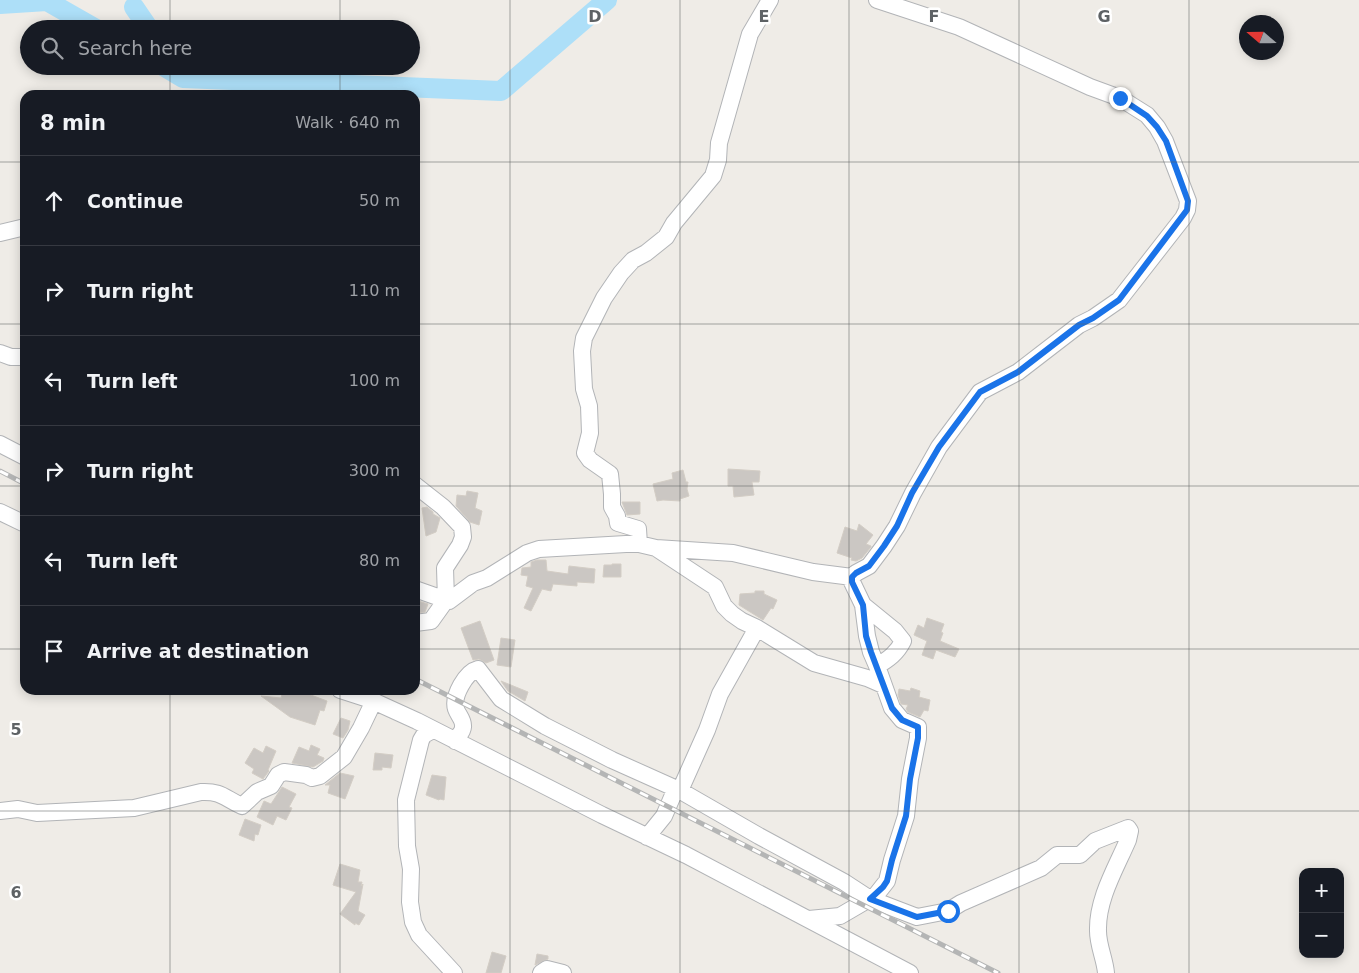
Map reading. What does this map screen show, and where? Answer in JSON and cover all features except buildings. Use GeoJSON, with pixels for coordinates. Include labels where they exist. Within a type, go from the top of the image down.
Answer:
{"type":"FeatureCollection","features":[{"type":"Feature","properties":{"kind":"street"},"geometry":{"type":"LineString","coordinates":[[639,544],[638,529],[618,523],[618,516],[612,507],[610,474],[590,460],[585,453],[590,434],[589,406],[584,389],[582,352],[584,338],[604,298],[621,273],[633,260],[646,253],[666,237],[674,223],[694,198],[706,187],[713,176],[718,160],[719,143],[750,34],[770,0]]}},
{"type":"Feature","properties":{"kind":"street"},"geometry":{"type":"LineString","coordinates":[[852,577],[869,566],[884,546],[897,526],[912,493],[939,447],[980,392],[1018,372],[1079,325],[1119,300],[1182,218],[1187,210],[1188,201],[1166,141],[1147,116],[1120,98],[1090,87],[959,27],[877,0]]}},
{"type":"Feature","properties":{"kind":"street"},"geometry":{"type":"LineString","coordinates":[[0,233],[20,228]]}},
{"type":"Feature","properties":{"kind":"street"},"geometry":{"type":"LineString","coordinates":[[0,353],[11,357],[20,356]]}},
{"type":"Feature","properties":{"kind":"street"},"geometry":{"type":"LineString","coordinates":[[0,444],[20,455]]}},
{"type":"Feature","properties":{"kind":"street"},"geometry":{"type":"LineString","coordinates":[[420,489],[443,507],[462,527],[463,537],[445,568],[446,600],[431,621],[420,622]]}},
{"type":"Feature","properties":{"kind":"street"},"geometry":{"type":"LineString","coordinates":[[0,512],[20,522]]}},
{"type":"Feature","properties":{"kind":"street"},"geometry":{"type":"LineString","coordinates":[[420,591],[449,601],[473,583],[487,578],[527,553],[539,549],[639,544],[656,548],[733,553],[813,572],[852,577]]}},
{"type":"Feature","properties":{"kind":"street"},"geometry":{"type":"LineString","coordinates":[[656,548],[715,587],[724,606],[732,614],[814,663],[867,678],[883,685]]}},
{"type":"Feature","properties":{"kind":"street"},"geometry":{"type":"LineString","coordinates":[[809,919],[840,916],[870,899],[887,881],[906,816],[910,779],[918,738],[918,727],[902,720],[892,708],[866,636],[863,605],[852,582],[852,577]]}},
{"type":"Feature","properties":{"kind":"street"},"geometry":{"type":"LineString","coordinates":[[863,605],[895,631],[903,641],[899,650],[877,666]]}},
{"type":"Feature","properties":{"kind":"street"},"geometry":{"type":"LineString","coordinates":[[647,837],[664,816],[674,795],[682,786],[707,730],[720,694],[757,628]]}},
{"type":"Feature","properties":{"kind":"street"},"geometry":{"type":"LineString","coordinates":[[455,741],[463,728],[463,722],[456,708],[456,696],[472,672],[478,669],[497,695],[513,708],[612,760],[679,790],[844,882],[870,899],[917,917],[948,911],[961,903],[1041,868],[1057,855],[1080,855],[1095,841],[1128,828],[1130,831],[1128,840],[1101,904],[1098,919],[1099,947],[1106,973]]}},
{"type":"Feature","properties":{"kind":"street"},"geometry":{"type":"LineString","coordinates":[[0,811],[18,809],[37,813],[134,808],[201,792],[220,793],[242,806],[257,792],[271,786],[278,775],[284,772],[306,775],[312,778],[320,776],[344,757],[371,707],[372,695],[433,730],[809,919],[910,973]]}},
{"type":"Feature","properties":{"kind":"street"},"geometry":{"type":"LineString","coordinates":[[433,730],[424,735],[421,740],[406,800],[407,846],[411,869],[410,902],[413,922],[419,935],[454,973]]}},
{"type":"Feature","properties":{"kind":"street"},"geometry":{"type":"LineString","coordinates":[[541,973],[547,969],[563,973]]}},
{"type":"Feature","properties":{"kind":"waterway"},"geometry":{"type":"LineString","coordinates":[[178,75],[183,78],[501,91],[607,0]]}},
{"type":"Feature","properties":{"kind":"waterway"},"geometry":{"type":"LineString","coordinates":[[0,4],[47,1],[80,20]]}},
{"type":"Feature","properties":{"kind":"waterway"},"geometry":{"type":"LineString","coordinates":[[134,7],[143,20]]}},
{"type":"Feature","properties":{"kind":"railway"},"geometry":{"type":"LineString","coordinates":[[0,471],[20,481]]}},
{"type":"Feature","properties":{"kind":"railway"},"geometry":{"type":"LineString","coordinates":[[420,682],[998,973]]}},
{"type":"Feature","properties":{"kind":"route"},"geometry":{"type":"LineString","coordinates":[[948,911],[917,917],[870,899],[876,895],[887,881],[906,816],[918,727],[902,720],[892,708],[866,636],[863,605],[852,582],[852,577],[869,566],[884,546],[897,526],[912,493],[939,447],[980,392],[1018,372],[1079,325],[1119,300],[1187,210],[1188,201],[1166,141],[1147,116],[1120,98]]}}]}
